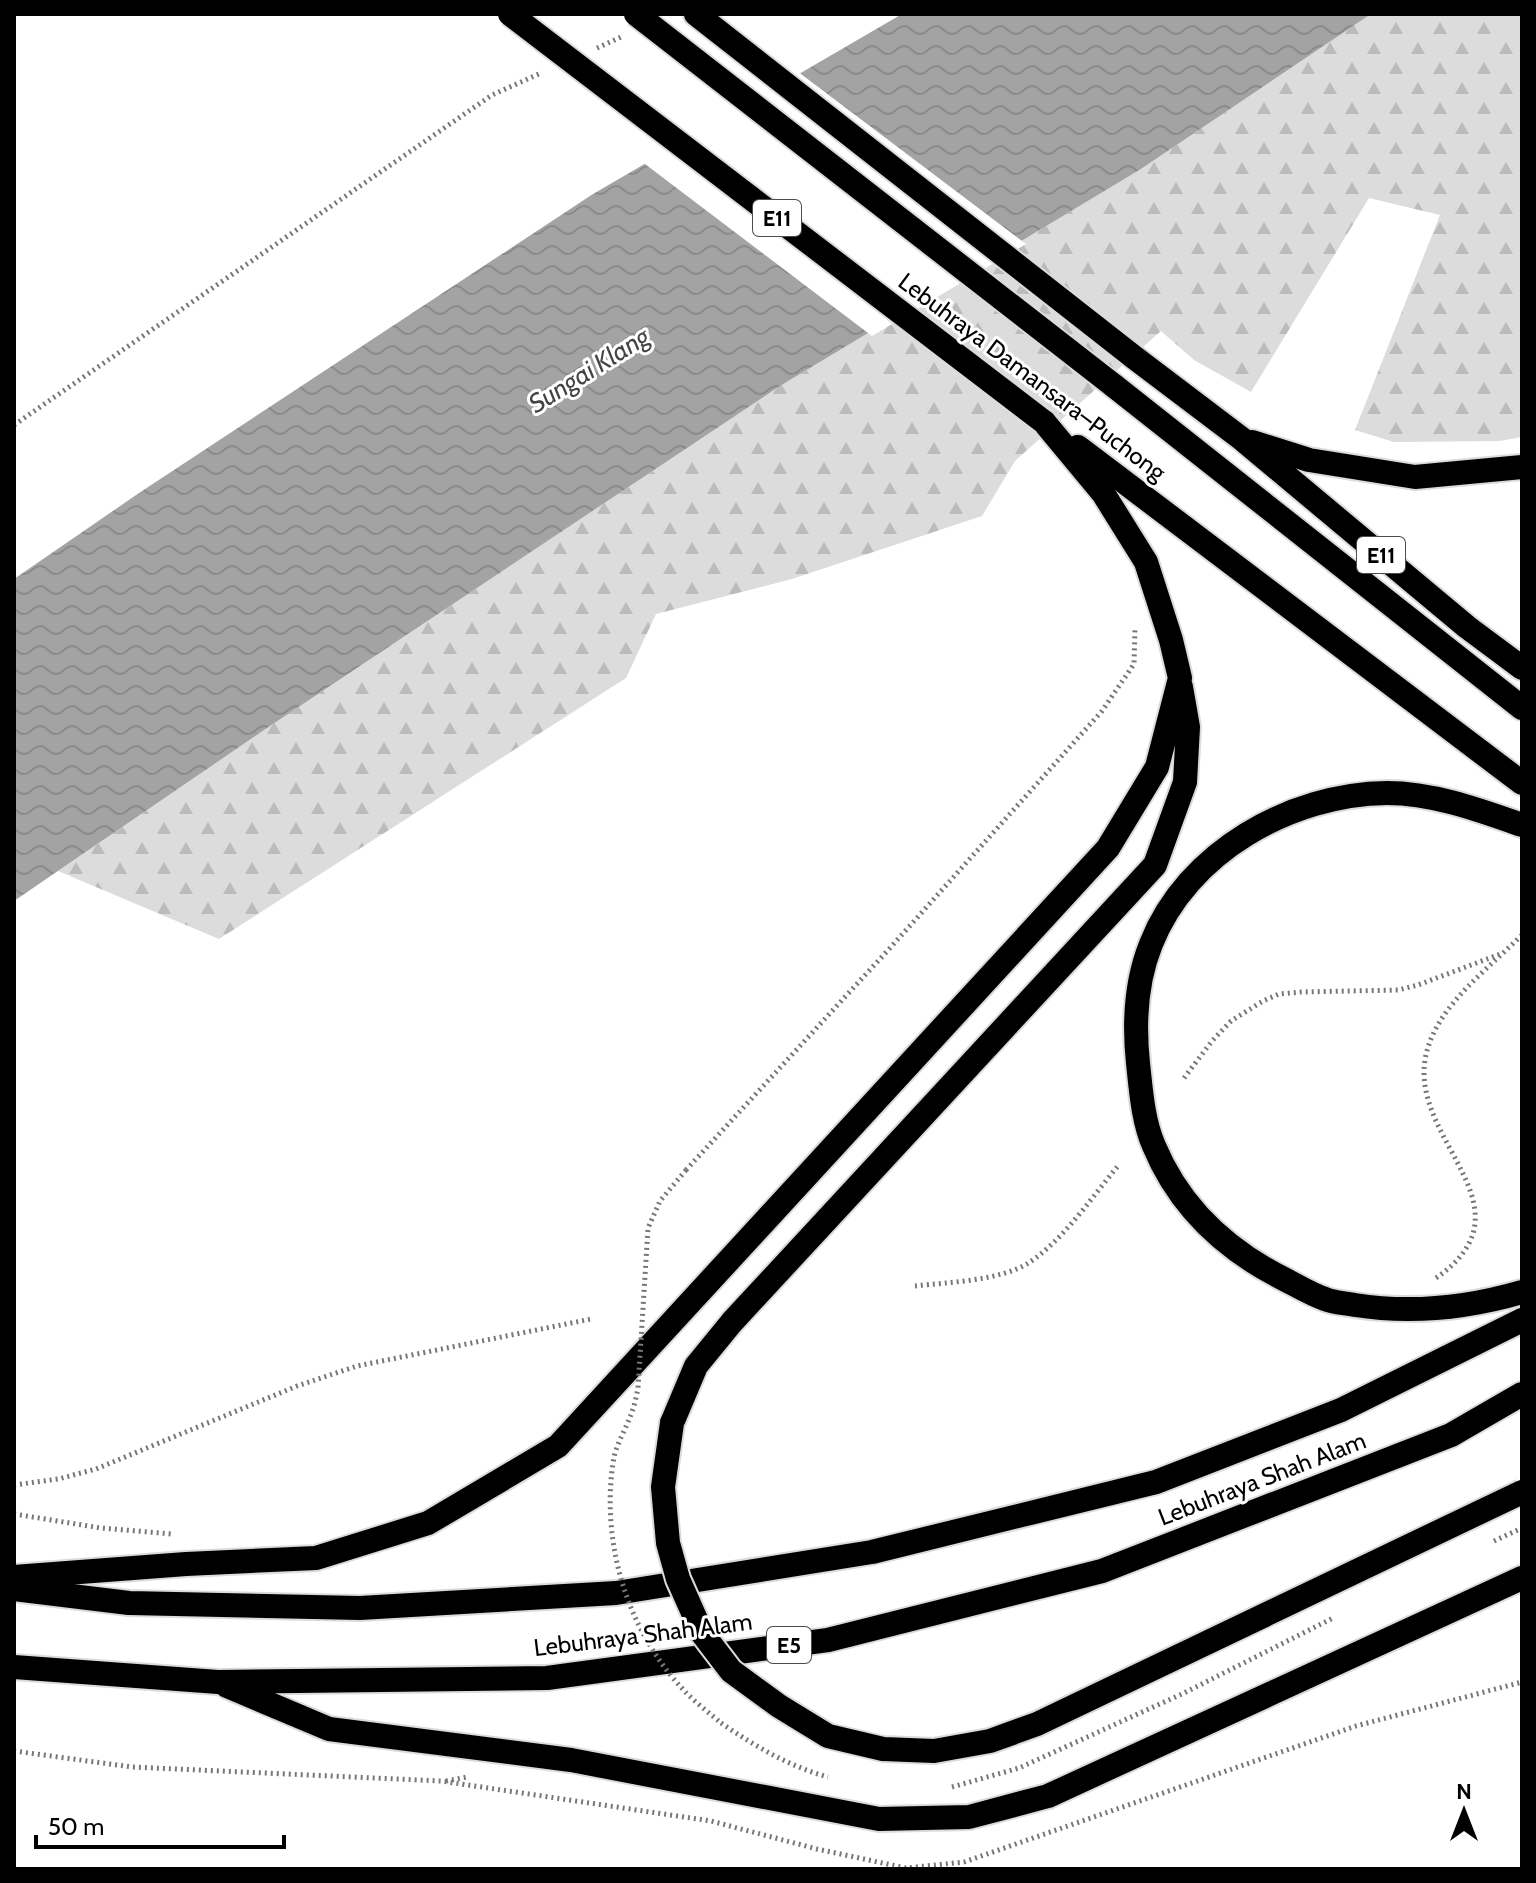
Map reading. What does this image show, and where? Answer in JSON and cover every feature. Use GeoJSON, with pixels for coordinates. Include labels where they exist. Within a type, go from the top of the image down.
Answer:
{"type":"FeatureCollection","features":[{"type":"Feature","properties":{"kind":"highway","name":"Lebuhraya Damansara–Puchong"},"geometry":{"type":"LineString","coordinates":[[510,14],[1522,783]]}},
{"type":"Feature","properties":{"kind":"highway","name":"E11"},"geometry":{"type":"LineString","coordinates":[[696,14],[1242,439],[1467,627],[1522,668]]}},
{"type":"Feature","properties":{"kind":"highway","name":"Lebuhraya Damansara–Puchong"},"geometry":{"type":"LineString","coordinates":[[634,23],[1113,385],[1522,708]]}},
{"type":"Feature","properties":{"kind":"highway"},"geometry":{"type":"LineString","coordinates":[[1044,422],[1103,493],[1146,562],[1180,678],[1188,727],[1185,782],[1155,865],[732,1322],[696,1366],[672,1423],[663,1487],[668,1543],[678,1579],[702,1633],[731,1671],[828,1736],[883,1749],[934,1751],[990,1741],[1037,1724],[1522,1492]]}},
{"type":"Feature","properties":{"kind":"highway"},"geometry":{"type":"LineString","coordinates":[[1242,439],[1309,460],[1415,477],[1522,467]]}},
{"type":"Feature","properties":{"kind":"highway"},"geometry":{"type":"LineString","coordinates":[[14,1577],[316,1558],[428,1523],[558,1446],[1108,848],[1157,767],[1180,678]]}},
{"type":"Feature","properties":{"kind":"highway"},"geometry":{"type":"LineString","coordinates":[[1522,825],[1445,800],[1388,793],[1333,799],[1274,818],[1231,844],[1196,876],[1170,907],[1147,957],[1138,995],[1136,1044],[1142,1099],[1154,1145],[1181,1194],[1218,1237],[1256,1264],[1327,1300],[1378,1308],[1438,1310],[1522,1292]]}},
{"type":"Feature","properties":{"kind":"highway","name":"Lebuhraya Shah Alam"},"geometry":{"type":"LineString","coordinates":[[14,1589],[129,1603],[360,1608],[616,1593],[872,1552],[1156,1482],[1341,1410],[1522,1320]]}},
{"type":"Feature","properties":{"kind":"highway","name":"Lebuhraya Shah Alam"},"geometry":{"type":"LineString","coordinates":[[14,1667],[218,1682],[547,1678],[828,1640],[1102,1571],[1451,1435],[1522,1394]]}},
{"type":"Feature","properties":{"kind":"highway"},"geometry":{"type":"LineString","coordinates":[[218,1682],[329,1729],[571,1760],[879,1819],[969,1817],[1048,1796],[1522,1578]]}},
{"type":"Feature","properties":{"kind":"path"},"geometry":{"type":"LineString","coordinates":[[589,51],[634,23]]}},
{"type":"Feature","properties":{"kind":"path"},"geometry":{"type":"LineString","coordinates":[[14,425],[492,95],[547,70]]}},
{"type":"Feature","properties":{"kind":"path"},"geometry":{"type":"LineString","coordinates":[[686,1170],[1102,711],[1134,664],[1133,618]]}},
{"type":"Feature","properties":{"kind":"path"},"geometry":{"type":"LineString","coordinates":[[1432,1281],[1458,1262],[1470,1245],[1476,1230],[1476,1207],[1465,1175],[1434,1119],[1425,1078],[1425,1060],[1434,1032],[1465,989],[1522,935]]}},
{"type":"Feature","properties":{"kind":"path"},"geometry":{"type":"LineString","coordinates":[[1184,1078],[1231,1021],[1247,1008],[1279,994],[1398,990],[1449,975],[1503,953]]}},
{"type":"Feature","properties":{"kind":"path"},"geometry":{"type":"LineString","coordinates":[[915,1286],[988,1278],[1028,1263],[1063,1231],[1118,1166]]}},
{"type":"Feature","properties":{"kind":"path"},"geometry":{"type":"LineString","coordinates":[[14,1485],[58,1479],[96,1469],[297,1386],[357,1366],[591,1319]]}},
{"type":"Feature","properties":{"kind":"path"},"geometry":{"type":"LineString","coordinates":[[14,1514],[101,1528],[183,1535]]}},
{"type":"Feature","properties":{"kind":"green space"},"geometry":{"type":"Polygon","coordinates":[[[1371,14],[1522,14],[1522,437],[1500,441],[1394,442],[1355,430],[1440,215],[1369,198],[1251,392],[1194,360],[1161,331],[1015,461],[982,516],[792,579],[656,614],[626,678],[219,939],[58,871],[780,386],[1141,169],[1371,14]]]}},
{"type":"Feature","properties":{"kind":"water","name":"Sungai Klang"},"geometry":{"type":"Polygon","coordinates":[[[902,14],[1371,14],[1141,169],[780,386],[14,901],[14,579],[139,493],[593,194],[902,14]]]}},
{"type":"Feature","properties":{"kind":"pier"},"geometry":{"type":"Polygon","coordinates":[[[797,71],[1026,244],[872,336],[641,161],[797,71]]]}}]}
